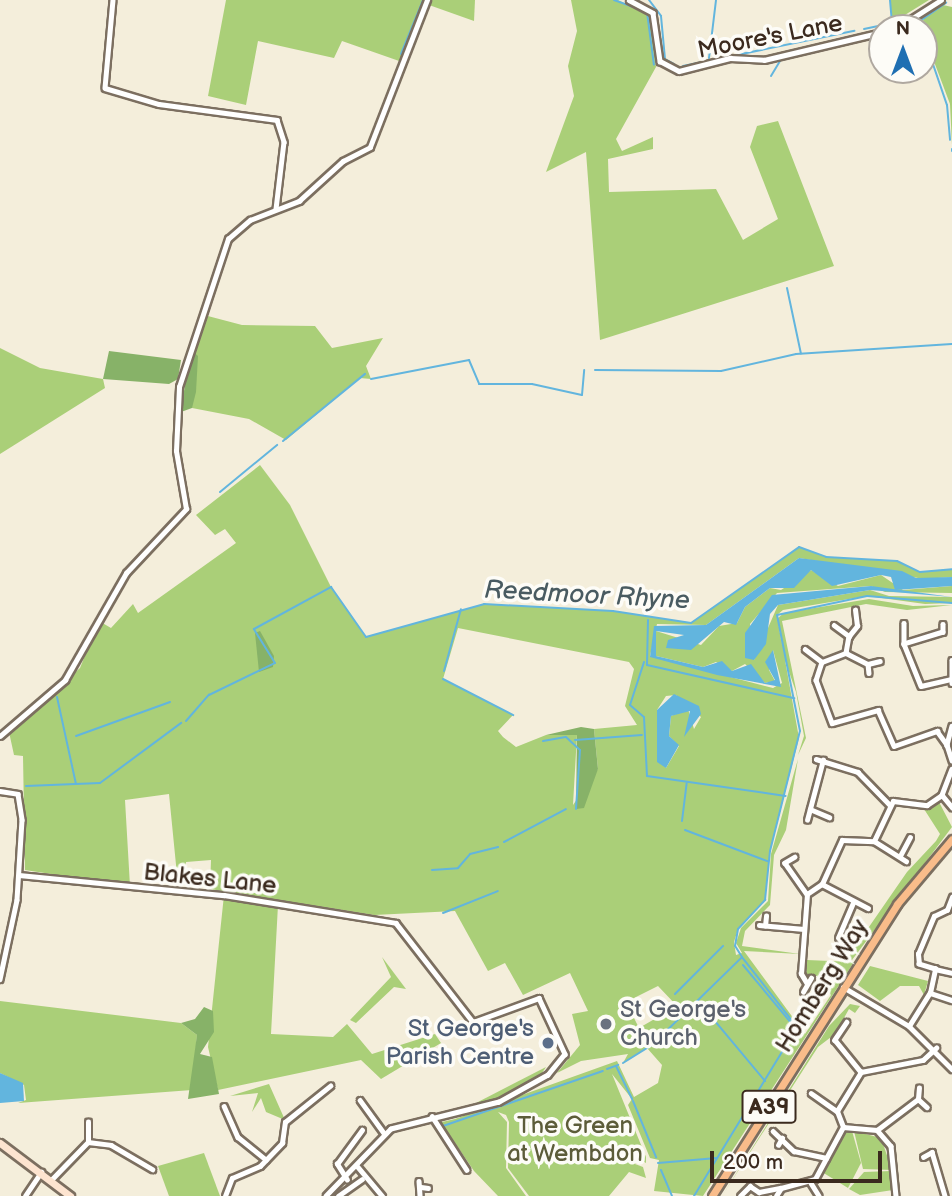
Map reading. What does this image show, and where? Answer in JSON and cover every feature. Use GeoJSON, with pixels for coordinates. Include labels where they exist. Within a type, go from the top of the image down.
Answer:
{"type":"FeatureCollection","features":[{"type":"Feature","properties":{"kind":"main road","name":"Homberg Way"},"geometry":{"type":"LineString","coordinates":[[712,1196],[910,886],[952,839]]}},
{"type":"Feature","properties":{"kind":"main road"},"geometry":{"type":"LineString","coordinates":[[0,1143],[42,1172],[70,1196]]}},
{"type":"Feature","properties":{"kind":"street"},"geometry":{"type":"LineString","coordinates":[[113,0],[105,88],[159,104],[277,120],[284,142],[276,209]]}},
{"type":"Feature","properties":{"kind":"street"},"geometry":{"type":"LineString","coordinates":[[0,736],[65,680],[126,573],[186,509],[176,452],[185,359],[228,239],[239,226],[299,201],[376,139],[427,0]]}},
{"type":"Feature","properties":{"kind":"street","name":"Moore's Lane"},"geometry":{"type":"LineString","coordinates":[[629,0],[653,13],[658,57],[679,71],[730,58],[764,60],[868,35]]}},
{"type":"Feature","properties":{"kind":"street"},"geometry":{"type":"LineString","coordinates":[[919,14],[941,0]]}},
{"type":"Feature","properties":{"kind":"street"},"geometry":{"type":"LineString","coordinates":[[846,653],[849,636],[857,626],[855,610]]}},
{"type":"Feature","properties":{"kind":"street"},"geometry":{"type":"LineString","coordinates":[[904,623],[904,644],[921,686],[951,681],[950,660]]}},
{"type":"Feature","properties":{"kind":"street"},"geometry":{"type":"LineString","coordinates":[[904,644],[943,632],[943,624]]}},
{"type":"Feature","properties":{"kind":"street"},"geometry":{"type":"LineString","coordinates":[[834,625],[849,636]]}},
{"type":"Feature","properties":{"kind":"street"},"geometry":{"type":"LineString","coordinates":[[805,649],[822,662]]}},
{"type":"Feature","properties":{"kind":"street"},"geometry":{"type":"LineString","coordinates":[[822,662],[846,653],[867,664],[880,661]]}},
{"type":"Feature","properties":{"kind":"street"},"geometry":{"type":"LineString","coordinates":[[822,662],[816,680],[834,724],[878,710],[894,746],[951,727],[947,745]]}},
{"type":"Feature","properties":{"kind":"street"},"geometry":{"type":"LineString","coordinates":[[867,664],[869,673]]}},
{"type":"Feature","properties":{"kind":"street"},"geometry":{"type":"LineString","coordinates":[[937,731],[947,745],[952,760]]}},
{"type":"Feature","properties":{"kind":"street"},"geometry":{"type":"LineString","coordinates":[[816,759],[862,775],[890,804],[927,805],[942,795],[952,769]]}},
{"type":"Feature","properties":{"kind":"street"},"geometry":{"type":"LineString","coordinates":[[807,820],[823,760]]}},
{"type":"Feature","properties":{"kind":"street"},"geometry":{"type":"LineString","coordinates":[[0,791],[20,797],[19,874],[0,979]]}},
{"type":"Feature","properties":{"kind":"street"},"geometry":{"type":"LineString","coordinates":[[942,795],[952,807]]}},
{"type":"Feature","properties":{"kind":"street"},"geometry":{"type":"LineString","coordinates":[[874,841],[890,804]]}},
{"type":"Feature","properties":{"kind":"street"},"geometry":{"type":"LineString","coordinates":[[810,809],[829,817]]}},
{"type":"Feature","properties":{"kind":"street"},"geometry":{"type":"LineString","coordinates":[[900,856],[910,837]]}},
{"type":"Feature","properties":{"kind":"street"},"geometry":{"type":"LineString","coordinates":[[807,894],[822,884],[842,840],[874,841],[906,861]]}},
{"type":"Feature","properties":{"kind":"street"},"geometry":{"type":"LineString","coordinates":[[795,858],[783,864],[807,894],[804,929],[807,938],[801,974],[807,984]]}},
{"type":"Feature","properties":{"kind":"street","name":"Blakes Lane"},"geometry":{"type":"LineString","coordinates":[[19,874],[224,895],[396,923],[473,1022],[539,998],[565,1051],[554,1069],[499,1102],[432,1116]]}},
{"type":"Feature","properties":{"kind":"street"},"geometry":{"type":"LineString","coordinates":[[822,884],[853,903],[868,908]]}},
{"type":"Feature","properties":{"kind":"street"},"geometry":{"type":"LineString","coordinates":[[952,897],[947,910],[932,918],[916,959],[935,969],[952,973]]}},
{"type":"Feature","properties":{"kind":"street"},"geometry":{"type":"LineString","coordinates":[[838,938],[853,903]]}},
{"type":"Feature","properties":{"kind":"street"},"geometry":{"type":"LineString","coordinates":[[766,916],[762,926],[804,929]]}},
{"type":"Feature","properties":{"kind":"street"},"geometry":{"type":"LineString","coordinates":[[835,924],[842,926]]}},
{"type":"Feature","properties":{"kind":"street"},"geometry":{"type":"LineString","coordinates":[[909,1026],[930,993],[935,969]]}},
{"type":"Feature","properties":{"kind":"street"},"geometry":{"type":"LineString","coordinates":[[803,992],[811,978]]}},
{"type":"Feature","properties":{"kind":"street"},"geometry":{"type":"LineString","coordinates":[[843,988],[909,1026],[936,1048],[952,1069]]}},
{"type":"Feature","properties":{"kind":"street"},"geometry":{"type":"LineString","coordinates":[[930,993],[952,1000]]}},
{"type":"Feature","properties":{"kind":"street"},"geometry":{"type":"LineString","coordinates":[[847,1022],[833,1039],[861,1072]]}},
{"type":"Feature","properties":{"kind":"street"},"geometry":{"type":"LineString","coordinates":[[837,1111],[861,1072],[923,1060],[936,1048]]}},
{"type":"Feature","properties":{"kind":"street"},"geometry":{"type":"LineString","coordinates":[[225,1196],[232,1178],[266,1161],[284,1140],[285,1122],[330,1086]]}},
{"type":"Feature","properties":{"kind":"street"},"geometry":{"type":"LineString","coordinates":[[843,1127],[877,1130],[918,1099],[919,1088]]}},
{"type":"Feature","properties":{"kind":"street"},"geometry":{"type":"LineString","coordinates":[[759,1192],[811,1183],[843,1127],[837,1111],[811,1093]]}},
{"type":"Feature","properties":{"kind":"street"},"geometry":{"type":"LineString","coordinates":[[918,1099],[927,1107]]}},
{"type":"Feature","properties":{"kind":"street"},"geometry":{"type":"LineString","coordinates":[[360,1100],[384,1133]]}},
{"type":"Feature","properties":{"kind":"street"},"geometry":{"type":"LineString","coordinates":[[224,1105],[238,1137],[266,1161]]}},
{"type":"Feature","properties":{"kind":"street"},"geometry":{"type":"LineString","coordinates":[[326,1196],[347,1180],[384,1133],[432,1116],[467,1170]]}},
{"type":"Feature","properties":{"kind":"street"},"geometry":{"type":"LineString","coordinates":[[52,1180],[88,1142],[88,1122]]}},
{"type":"Feature","properties":{"kind":"street"},"geometry":{"type":"LineString","coordinates":[[347,1180],[337,1164],[362,1130]]}},
{"type":"Feature","properties":{"kind":"street"},"geometry":{"type":"LineString","coordinates":[[877,1130],[893,1151],[896,1196]]}},
{"type":"Feature","properties":{"kind":"street"},"geometry":{"type":"LineString","coordinates":[[773,1131],[794,1151],[826,1158]]}},
{"type":"Feature","properties":{"kind":"street"},"geometry":{"type":"LineString","coordinates":[[778,1145],[782,1138]]}},
{"type":"Feature","properties":{"kind":"street"},"geometry":{"type":"LineString","coordinates":[[88,1142],[111,1145],[152,1169]]}},
{"type":"Feature","properties":{"kind":"street"},"geometry":{"type":"LineString","coordinates":[[923,1157],[939,1148]]}},
{"type":"Feature","properties":{"kind":"street"},"geometry":{"type":"LineString","coordinates":[[932,1153],[945,1196]]}},
{"type":"Feature","properties":{"kind":"street"},"geometry":{"type":"LineString","coordinates":[[358,1167],[382,1196]]}},
{"type":"Feature","properties":{"kind":"street"},"geometry":{"type":"LineString","coordinates":[[25,1196],[42,1172]]}},
{"type":"Feature","properties":{"kind":"street"},"geometry":{"type":"LineString","coordinates":[[338,1196],[362,1179]]}},
{"type":"Feature","properties":{"kind":"street"},"geometry":{"type":"LineString","coordinates":[[419,1181],[420,1196]]}},
{"type":"Feature","properties":{"kind":"street"},"geometry":{"type":"LineString","coordinates":[[811,1183],[820,1196]]}},
{"type":"Feature","properties":{"kind":"street"},"geometry":{"type":"LineString","coordinates":[[740,1196],[750,1186],[765,1196]]}},
{"type":"Feature","properties":{"kind":"street"},"geometry":{"type":"LineString","coordinates":[[421,1188],[428,1188]]}},
{"type":"Feature","properties":{"kind":"street"},"geometry":{"type":"LineString","coordinates":[[776,1196],[781,1188]]}},
{"type":"Feature","properties":{"kind":"green space"},"geometry":{"type":"Polygon","coordinates":[[[226,0],[427,0],[402,62],[342,41],[334,58],[258,41],[246,105],[208,96],[226,0]]]}},
{"type":"Feature","properties":{"kind":"green space"},"geometry":{"type":"Polygon","coordinates":[[[430,0],[475,0],[474,21],[429,5],[430,0]]]}},
{"type":"Feature","properties":{"kind":"green space"},"geometry":{"type":"Polygon","coordinates":[[[571,0],[618,0],[651,17],[656,67],[616,139],[622,151],[653,137],[653,149],[608,159],[609,192],[716,189],[743,240],[778,219],[750,147],[757,126],[778,121],[834,266],[600,340],[586,152],[546,172],[574,96],[568,66],[577,31],[571,0]]]}},
{"type":"Feature","properties":{"kind":"green space"},"geometry":{"type":"Polygon","coordinates":[[[890,0],[929,0],[906,14],[891,14],[890,0]]]}},
{"type":"Feature","properties":{"kind":"green space"},"geometry":{"type":"Polygon","coordinates":[[[943,5],[952,7],[952,145],[950,104],[938,72],[938,14],[930,14],[943,5]]]}},
{"type":"Feature","properties":{"kind":"green space"},"geometry":{"type":"Polygon","coordinates":[[[204,315],[242,325],[315,326],[332,348],[383,338],[366,366],[371,379],[360,378],[286,440],[249,419],[192,408],[190,349],[204,315]]]}},
{"type":"Feature","properties":{"kind":"green space"},"geometry":{"type":"Polygon","coordinates":[[[0,348],[40,368],[103,379],[105,388],[0,454],[0,348]]]}},
{"type":"Feature","properties":{"kind":"green space"},"geometry":{"type":"Polygon","coordinates":[[[190,349],[198,356],[196,392],[192,408],[181,412],[190,349]]]}},
{"type":"Feature","properties":{"kind":"green space"},"geometry":{"type":"Polygon","coordinates":[[[109,351],[181,360],[178,379],[169,384],[103,379],[109,351]]]}},
{"type":"Feature","properties":{"kind":"green space","name":"The Green at Wembdon"},"geometry":{"type":"Polygon","coordinates":[[[260,465],[290,505],[331,587],[366,637],[484,604],[613,611],[691,623],[799,547],[826,557],[897,561],[920,572],[952,569],[952,577],[924,579],[799,558],[706,625],[657,624],[650,656],[773,688],[782,683],[773,650],[769,670],[775,681],[765,683],[745,664],[732,671],[716,662],[703,667],[656,656],[656,631],[701,645],[719,626],[737,623],[745,607],[770,588],[781,590],[811,570],[838,586],[881,575],[903,590],[952,586],[952,593],[885,592],[871,586],[777,593],[750,624],[754,660],[778,605],[870,590],[889,596],[952,597],[952,603],[925,604],[867,596],[783,610],[777,615],[782,646],[778,618],[784,613],[869,599],[913,606],[952,605],[907,610],[866,604],[782,621],[806,738],[798,755],[804,736],[796,692],[785,660],[799,738],[770,851],[765,900],[738,929],[734,942],[736,955],[742,953],[736,943],[741,928],[768,901],[771,854],[798,759],[786,830],[774,855],[770,905],[745,931],[742,946],[800,954],[744,951],[805,1034],[831,995],[817,976],[806,975],[807,960],[854,962],[703,1196],[654,1191],[659,1160],[650,1158],[628,1105],[632,1099],[612,1074],[646,1157],[646,1163],[638,1158],[635,1164],[643,1167],[646,1178],[629,1172],[609,1196],[529,1196],[508,1168],[509,1122],[506,1115],[498,1112],[507,1122],[506,1168],[526,1196],[498,1196],[474,1171],[436,1115],[442,1122],[455,1119],[617,1061],[634,1097],[658,1083],[662,1065],[647,1048],[623,1063],[628,1054],[581,1061],[557,1073],[580,1045],[572,1014],[588,1011],[570,973],[523,995],[505,963],[488,971],[455,911],[374,915],[210,889],[211,860],[186,862],[185,885],[178,885],[169,794],[125,800],[130,886],[25,870],[23,756],[14,755],[9,732],[80,668],[99,621],[111,628],[133,604],[138,613],[236,543],[225,529],[215,535],[196,515],[260,465]],[[458,628],[443,679],[513,715],[498,731],[503,737],[516,747],[546,735],[577,735],[573,805],[598,769],[594,729],[637,725],[625,706],[634,669],[629,662],[458,628]],[[676,695],[666,696],[657,710],[657,753],[666,768],[679,746],[669,736],[671,716],[688,709],[694,729],[701,717],[676,695]],[[658,986],[626,1002],[639,1028],[677,1006],[658,986]]]}},
{"type":"Feature","properties":{"kind":"green space"},"geometry":{"type":"Polygon","coordinates":[[[260,631],[274,656],[273,667],[259,672],[255,633],[260,631]]]}},
{"type":"Feature","properties":{"kind":"green space"},"geometry":{"type":"Polygon","coordinates":[[[581,727],[594,729],[598,769],[584,808],[576,809],[577,735],[546,735],[581,727]]]}},
{"type":"Feature","properties":{"kind":"green space"},"geometry":{"type":"Polygon","coordinates":[[[939,802],[952,827],[852,960],[844,963],[907,872],[936,841],[940,834],[924,809],[939,802]]]}},
{"type":"Feature","properties":{"kind":"green space"},"geometry":{"type":"Polygon","coordinates":[[[224,895],[278,905],[271,1034],[333,1037],[347,1024],[372,1054],[435,1034],[441,1043],[381,1079],[361,1060],[218,1090],[208,1047],[224,895]]]}},
{"type":"Feature","properties":{"kind":"green space"},"geometry":{"type":"Polygon","coordinates":[[[382,957],[406,989],[394,987],[356,1023],[350,1020],[391,977],[382,957]]]}},
{"type":"Feature","properties":{"kind":"green space"},"geometry":{"type":"Polygon","coordinates":[[[870,966],[928,981],[924,995],[919,986],[900,986],[880,1001],[858,985],[870,966]]]}},
{"type":"Feature","properties":{"kind":"green space"},"geometry":{"type":"Polygon","coordinates":[[[0,1001],[181,1023],[197,1035],[192,1090],[18,1103],[26,1100],[24,1085],[0,1073],[0,1001]]]}},
{"type":"Feature","properties":{"kind":"green space"},"geometry":{"type":"Polygon","coordinates":[[[850,1004],[860,1006],[855,1013],[849,1009],[835,1034],[818,1047],[722,1196],[829,1026],[850,1004]]]}},
{"type":"Feature","properties":{"kind":"green space"},"geometry":{"type":"Polygon","coordinates":[[[204,1007],[213,1011],[214,1032],[200,1054],[212,1057],[219,1094],[188,1099],[197,1035],[181,1023],[195,1019],[204,1007]]]}},
{"type":"Feature","properties":{"kind":"green space"},"geometry":{"type":"Polygon","coordinates":[[[546,1067],[538,1079],[499,1100],[476,1103],[546,1067]]]}},
{"type":"Feature","properties":{"kind":"green space"},"geometry":{"type":"Polygon","coordinates":[[[269,1084],[285,1120],[266,1112],[261,1098],[252,1112],[258,1093],[230,1096],[269,1084]]]}},
{"type":"Feature","properties":{"kind":"green space"},"geometry":{"type":"Polygon","coordinates":[[[852,1131],[861,1163],[848,1188],[822,1172],[843,1133],[852,1131]]]}},
{"type":"Feature","properties":{"kind":"green space"},"geometry":{"type":"Polygon","coordinates":[[[854,1131],[881,1138],[892,1170],[863,1169],[854,1131]]]}},
{"type":"Feature","properties":{"kind":"green space"},"geometry":{"type":"Polygon","coordinates":[[[204,1153],[220,1196],[169,1196],[158,1166],[204,1153]]]}},
{"type":"Feature","properties":{"kind":"green space"},"geometry":{"type":"Polygon","coordinates":[[[891,1171],[893,1190],[860,1195],[849,1189],[864,1172],[891,1171]]]}},
{"type":"Feature","properties":{"kind":"water"},"geometry":{"type":"Polygon","coordinates":[[[799,558],[902,571],[916,578],[952,577],[952,586],[895,590],[891,577],[881,575],[832,586],[811,570],[794,588],[770,588],[745,607],[736,625],[724,622],[691,650],[666,648],[668,640],[684,635],[656,631],[656,656],[703,667],[722,661],[732,671],[751,664],[765,683],[775,680],[765,662],[773,650],[781,687],[717,675],[650,657],[654,626],[706,625],[799,558]]]}},
{"type":"Feature","properties":{"kind":"water"},"geometry":{"type":"Polygon","coordinates":[[[871,586],[952,597],[870,590],[778,605],[770,614],[766,644],[754,660],[745,658],[745,633],[772,595],[871,586]]]}},
{"type":"Feature","properties":{"kind":"water"},"geometry":{"type":"Polygon","coordinates":[[[674,694],[699,706],[701,714],[684,737],[690,711],[671,716],[669,736],[679,745],[666,768],[657,762],[657,710],[674,694]]]}},
{"type":"Feature","properties":{"kind":"water"},"geometry":{"type":"Polygon","coordinates":[[[0,1073],[23,1083],[24,1101],[0,1103],[0,1073]]]}},
{"type":"Feature","properties":{"kind":"waterway"},"geometry":{"type":"LineString","coordinates":[[401,54],[423,0]]}},
{"type":"Feature","properties":{"kind":"waterway"},"geometry":{"type":"LineString","coordinates":[[614,0],[642,10]]}},
{"type":"Feature","properties":{"kind":"waterway"},"geometry":{"type":"LineString","coordinates":[[649,0],[661,16],[665,59],[674,64]]}},
{"type":"Feature","properties":{"kind":"waterway"},"geometry":{"type":"LineString","coordinates":[[709,58],[716,0]]}},
{"type":"Feature","properties":{"kind":"waterway"},"geometry":{"type":"LineString","coordinates":[[864,29],[892,23],[890,0]]}},
{"type":"Feature","properties":{"kind":"waterway"},"geometry":{"type":"LineString","coordinates":[[930,14],[946,3]]}},
{"type":"Feature","properties":{"kind":"waterway"},"geometry":{"type":"LineString","coordinates":[[647,12],[654,65]]}},
{"type":"Feature","properties":{"kind":"waterway"},"geometry":{"type":"LineString","coordinates":[[683,66],[854,31]]}},
{"type":"Feature","properties":{"kind":"waterway"},"geometry":{"type":"LineString","coordinates":[[856,40],[863,39]]}},
{"type":"Feature","properties":{"kind":"waterway"},"geometry":{"type":"LineString","coordinates":[[771,76],[782,58]]}},
{"type":"Feature","properties":{"kind":"waterway"},"geometry":{"type":"LineString","coordinates":[[938,79],[947,105],[950,140]]}},
{"type":"Feature","properties":{"kind":"waterway"},"geometry":{"type":"LineString","coordinates":[[787,288],[801,354]]}},
{"type":"Feature","properties":{"kind":"waterway"},"geometry":{"type":"LineString","coordinates":[[595,370],[721,371],[796,354],[952,344]]}},
{"type":"Feature","properties":{"kind":"waterway"},"geometry":{"type":"LineString","coordinates":[[371,379],[469,360],[479,384],[532,384],[582,395],[584,370]]}},
{"type":"Feature","properties":{"kind":"waterway"},"geometry":{"type":"LineString","coordinates":[[283,441],[365,374]]}},
{"type":"Feature","properties":{"kind":"waterway"},"geometry":{"type":"LineString","coordinates":[[220,492],[277,445]]}},
{"type":"Feature","properties":{"kind":"waterway","name":"Reedmoor Rhyne"},"geometry":{"type":"LineString","coordinates":[[186,721],[209,695],[275,663],[254,629],[331,587],[366,637],[484,604],[613,611],[691,623],[799,547],[826,557],[897,561],[920,572],[952,569]]}},
{"type":"Feature","properties":{"kind":"waterway"},"geometry":{"type":"LineString","coordinates":[[623,1063],[653,1044],[742,957],[735,946],[738,929],[765,900],[770,851],[800,731],[777,615],[867,596],[952,603]]}},
{"type":"Feature","properties":{"kind":"waterway"},"geometry":{"type":"LineString","coordinates":[[444,671],[461,609]]}},
{"type":"Feature","properties":{"kind":"waterway"},"geometry":{"type":"LineString","coordinates":[[648,620],[647,665],[794,698]]}},
{"type":"Feature","properties":{"kind":"waterway"},"geometry":{"type":"LineString","coordinates":[[644,662],[630,705],[644,717],[647,776],[786,796]]}},
{"type":"Feature","properties":{"kind":"waterway"},"geometry":{"type":"LineString","coordinates":[[443,679],[513,715]]}},
{"type":"Feature","properties":{"kind":"waterway"},"geometry":{"type":"LineString","coordinates":[[57,697],[76,784]]}},
{"type":"Feature","properties":{"kind":"waterway"},"geometry":{"type":"LineString","coordinates":[[76,736],[170,702]]}},
{"type":"Feature","properties":{"kind":"waterway","name":"Reedmoor Rhyne"},"geometry":{"type":"LineString","coordinates":[[26,786],[100,783],[181,723]]}},
{"type":"Feature","properties":{"kind":"waterway"},"geometry":{"type":"LineString","coordinates":[[575,740],[642,735]]}},
{"type":"Feature","properties":{"kind":"waterway"},"geometry":{"type":"LineString","coordinates":[[543,741],[566,737],[580,750],[576,809]]}},
{"type":"Feature","properties":{"kind":"waterway"},"geometry":{"type":"LineString","coordinates":[[682,821],[687,783]]}},
{"type":"Feature","properties":{"kind":"waterway"},"geometry":{"type":"LineString","coordinates":[[504,842],[566,809]]}},
{"type":"Feature","properties":{"kind":"waterway"},"geometry":{"type":"LineString","coordinates":[[685,830],[767,861]]}},
{"type":"Feature","properties":{"kind":"waterway"},"geometry":{"type":"LineString","coordinates":[[432,870],[458,868],[470,854],[498,847]]}},
{"type":"Feature","properties":{"kind":"waterway"},"geometry":{"type":"LineString","coordinates":[[443,913],[498,891]]}},
{"type":"Feature","properties":{"kind":"waterway"},"geometry":{"type":"LineString","coordinates":[[675,994],[723,946]]}},
{"type":"Feature","properties":{"kind":"waterway"},"geometry":{"type":"LineString","coordinates":[[694,1196],[797,1027],[742,957]]}},
{"type":"Feature","properties":{"kind":"waterway"},"geometry":{"type":"LineString","coordinates":[[743,965],[792,1024]]}},
{"type":"Feature","properties":{"kind":"waterway"},"geometry":{"type":"LineString","coordinates":[[699,1002],[765,1081]]}},
{"type":"Feature","properties":{"kind":"waterway"},"geometry":{"type":"LineString","coordinates":[[607,1069],[618,1065]]}},
{"type":"Feature","properties":{"kind":"waterway"},"geometry":{"type":"LineString","coordinates":[[616,1066],[632,1099]]}},
{"type":"Feature","properties":{"kind":"waterway"},"geometry":{"type":"LineString","coordinates":[[443,1126],[603,1071]]}},
{"type":"Feature","properties":{"kind":"waterway"},"geometry":{"type":"LineString","coordinates":[[633,1101],[656,1157]]}},
{"type":"Feature","properties":{"kind":"waterway"},"geometry":{"type":"LineString","coordinates":[[658,1163],[717,1158]]}},
{"type":"Feature","properties":{"kind":"waterway"},"geometry":{"type":"LineString","coordinates":[[661,1170],[672,1196]]}},
{"type":"Feature","properties":{"kind":"place","name":"St George's Church"},"geometry":{"type":"Point","coordinates":[606,1024]}},
{"type":"Feature","properties":{"kind":"place","name":"St George's Parish Centre"},"geometry":{"type":"Point","coordinates":[548,1043]}}]}
